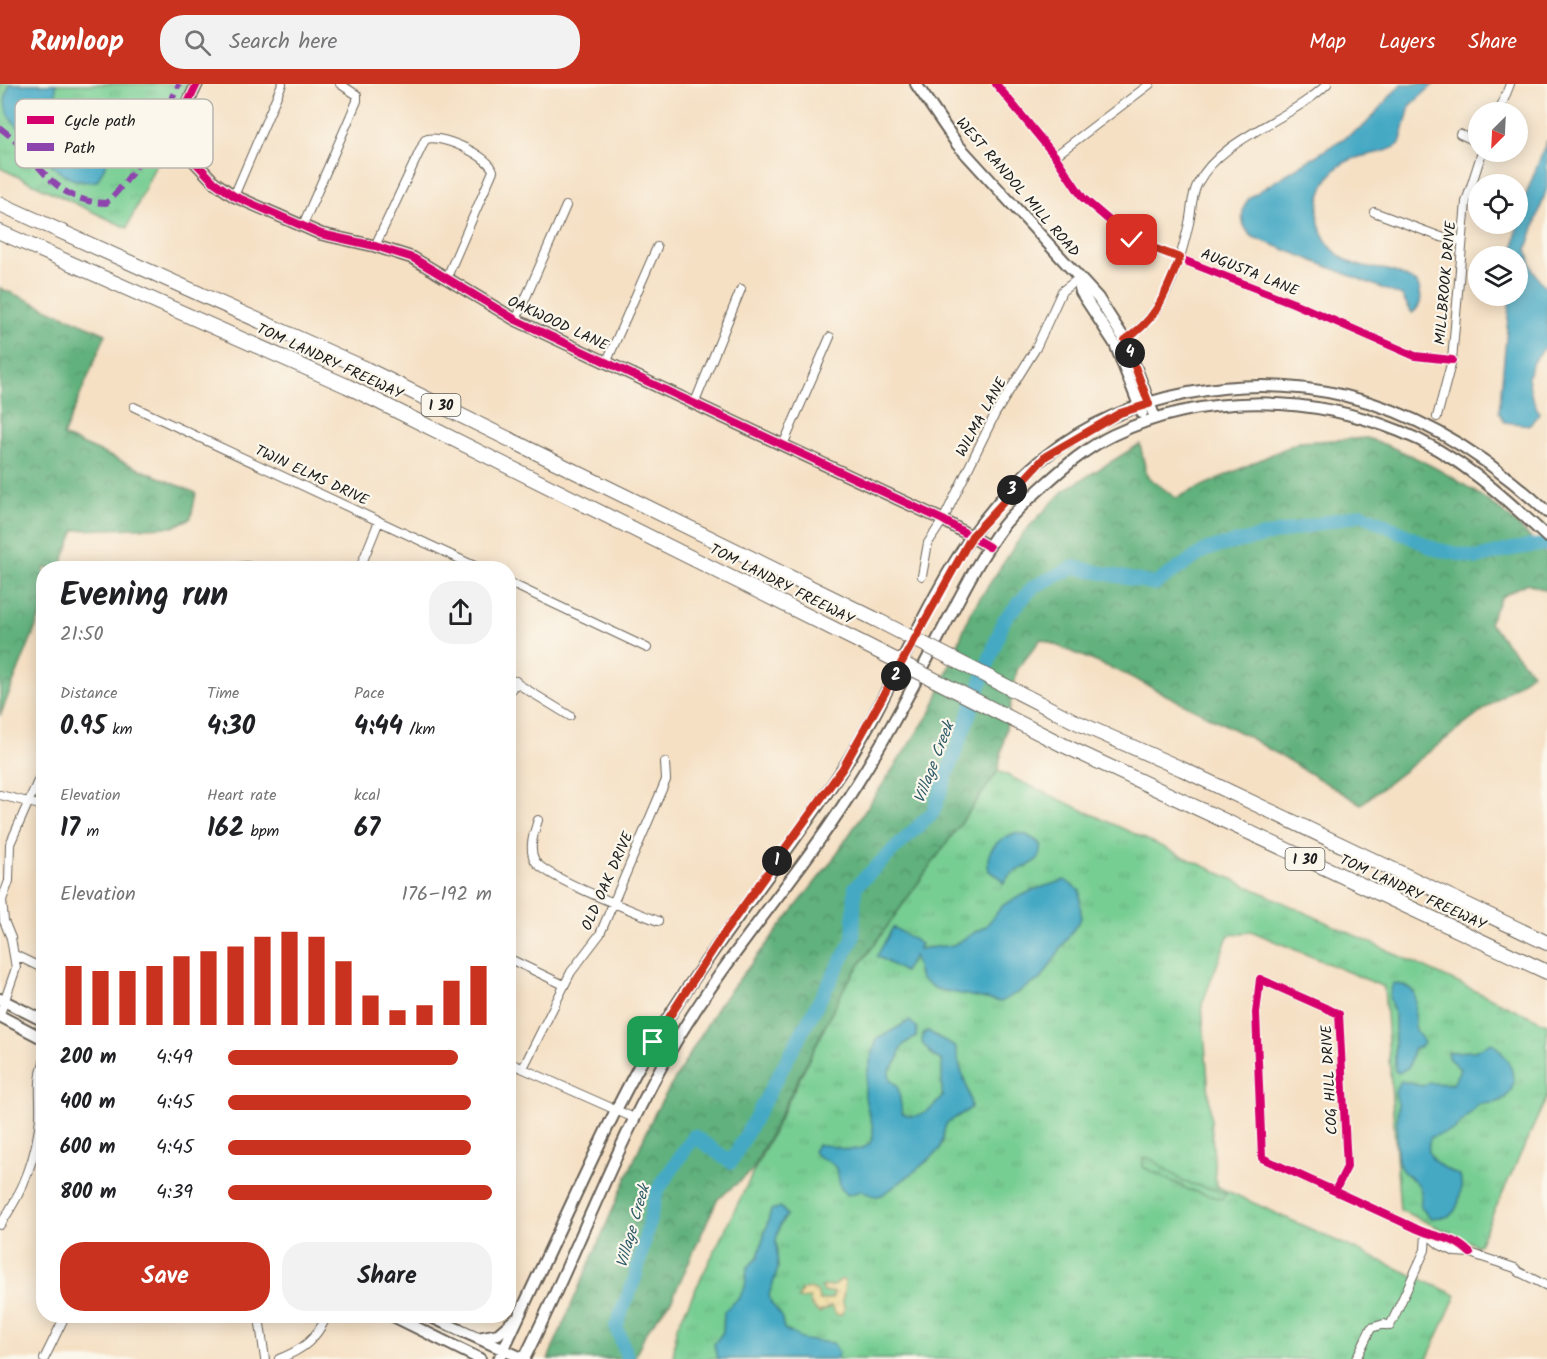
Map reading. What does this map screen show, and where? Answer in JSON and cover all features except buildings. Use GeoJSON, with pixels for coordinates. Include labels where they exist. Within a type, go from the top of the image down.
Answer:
{"type":"FeatureCollection","features":[{"type":"Feature","properties":{"kind":"highway","name":"TOM LANDRY FREEWAY"},"geometry":{"type":"LineString","coordinates":[[0,204],[363,367],[875,619],[1074,721],[1182,769],[1547,943]]}},
{"type":"Feature","properties":{"kind":"highway","name":"TOM LANDRY FREEWAY"},"geometry":{"type":"LineString","coordinates":[[0,232],[347,386],[1063,745],[1547,972]]}},
{"type":"Feature","properties":{"kind":"main road","name":"OAKWOOD LANE"},"geometry":{"type":"LineString","coordinates":[[189,99],[196,84]]}},
{"type":"Feature","properties":{"kind":"main road","name":"WEST RANDOL MILL ROAD"},"geometry":{"type":"LineString","coordinates":[[916,84],[957,144],[1078,279],[1098,298],[1125,340],[1150,420]]}},
{"type":"Feature","properties":{"kind":"main road","name":"OAKWOOD LANE"},"geometry":{"type":"LineString","coordinates":[[201,168],[214,182],[234,196],[302,227],[413,258],[516,320],[943,520],[989,547]]}},
{"type":"Feature","properties":{"kind":"main road","name":"WEST RANDOL MILL ROAD"},"geometry":{"type":"LineString","coordinates":[[1078,279],[1081,292],[1115,344],[1145,405]]}},
{"type":"Feature","properties":{"kind":"main road"},"geometry":{"type":"LineString","coordinates":[[516,1322],[616,1110],[653,1042],[686,989],[843,768],[972,536],[1046,456],[1120,413],[1145,405],[1191,392],[1237,387],[1279,386],[1345,395],[1379,405],[1444,435],[1489,462],[1544,509]]}},
{"type":"Feature","properties":{"kind":"main road"},"geometry":{"type":"LineString","coordinates":[[445,1323],[478,1338],[501,1354],[524,1359],[634,1118],[678,1038],[718,975],[832,823],[859,781],[897,717],[966,584],[1005,523],[1070,462],[1110,436],[1150,420],[1252,403],[1304,405],[1349,415],[1400,431],[1454,458],[1482,477],[1547,537]]}},
{"type":"Feature","properties":{"kind":"main road"},"geometry":{"type":"LineString","coordinates":[[3,1000],[36,1017]]}},
{"type":"Feature","properties":{"kind":"main road"},"geometry":{"type":"LineString","coordinates":[[0,1015],[36,1035]]}},
{"type":"Feature","properties":{"kind":"main road"},"geometry":{"type":"LineString","coordinates":[[516,1318],[520,1313]]}},
{"type":"Feature","properties":{"kind":"main road"},"geometry":{"type":"LineString","coordinates":[[407,1323],[480,1359]]}},
{"type":"Feature","properties":{"kind":"main road"},"geometry":{"type":"LineString","coordinates":[[478,1338],[498,1334],[512,1323]]}},
{"type":"Feature","properties":{"kind":"main road"},"geometry":{"type":"LineString","coordinates":[[501,1354],[515,1323]]}},
{"type":"Feature","properties":{"kind":"street"},"geometry":{"type":"LineString","coordinates":[[234,196],[282,84]]}},
{"type":"Feature","properties":{"kind":"street"},"geometry":{"type":"LineString","coordinates":[[302,227],[346,129],[357,95],[340,84]]}},
{"type":"Feature","properties":{"kind":"street","name":"AUGUSTA LANE"},"geometry":{"type":"LineString","coordinates":[[996,84],[1055,156],[1083,198],[1132,240],[1415,356],[1452,360]]}},
{"type":"Feature","properties":{"kind":"street"},"geometry":{"type":"LineString","coordinates":[[1055,156],[1150,84]]}},
{"type":"Feature","properties":{"kind":"street"},"geometry":{"type":"LineString","coordinates":[[1125,340],[1141,330],[1152,318],[1180,258],[1196,185],[1207,169],[1239,143],[1328,84]]}},
{"type":"Feature","properties":{"kind":"street"},"geometry":{"type":"LineString","coordinates":[[1503,102],[1510,84]]}},
{"type":"Feature","properties":{"kind":"street"},"geometry":{"type":"LineString","coordinates":[[1460,134],[1468,138]]}},
{"type":"Feature","properties":{"kind":"street"},"geometry":{"type":"LineString","coordinates":[[375,246],[422,146],[430,137],[440,138],[486,159],[492,166],[492,176],[447,277]]}},
{"type":"Feature","properties":{"kind":"street","name":"MILLBROOK DRIVE"},"geometry":{"type":"LineString","coordinates":[[1437,417],[1452,360],[1466,202],[1479,162]]}},
{"type":"Feature","properties":{"kind":"street"},"geometry":{"type":"LineString","coordinates":[[516,320],[566,206]]}},
{"type":"Feature","properties":{"kind":"street"},"geometry":{"type":"LineString","coordinates":[[1374,212],[1441,237],[1462,241]]}},
{"type":"Feature","properties":{"kind":"street"},"geometry":{"type":"LineString","coordinates":[[607,361],[657,247]]}},
{"type":"Feature","properties":{"kind":"street","name":"WILMA LANE"},"geometry":{"type":"LineString","coordinates":[[922,576],[928,543],[943,520],[995,414],[1036,348],[1062,291],[1078,279]]}},
{"type":"Feature","properties":{"kind":"street"},"geometry":{"type":"LineString","coordinates":[[695,402],[741,289]]}},
{"type":"Feature","properties":{"kind":"street"},"geometry":{"type":"LineString","coordinates":[[783,445],[830,337]]}},
{"type":"Feature","properties":{"kind":"street","name":"TWIN ELMS DRIVE"},"geometry":{"type":"LineString","coordinates":[[134,407],[464,561]]}},
{"type":"Feature","properties":{"kind":"street"},"geometry":{"type":"LineString","coordinates":[[363,561],[379,521]]}},
{"type":"Feature","properties":{"kind":"street"},"geometry":{"type":"LineString","coordinates":[[516,586],[647,648]]}},
{"type":"Feature","properties":{"kind":"street"},"geometry":{"type":"LineString","coordinates":[[516,682],[570,716]]}},
{"type":"Feature","properties":{"kind":"street","name":"OLD OAK DRIVE"},"geometry":{"type":"LineString","coordinates":[[524,1068],[564,985],[600,934],[666,780],[665,762]]}},
{"type":"Feature","properties":{"kind":"street"},"geometry":{"type":"LineString","coordinates":[[0,1015],[3,1000],[14,981],[15,955],[4,921],[2,900],[9,881],[10,844],[36,785]]}},
{"type":"Feature","properties":{"kind":"street"},"geometry":{"type":"LineString","coordinates":[[0,795],[36,803]]}},
{"type":"Feature","properties":{"kind":"street"},"geometry":{"type":"LineString","coordinates":[[538,820],[531,847],[536,862],[553,874],[658,921]]}},
{"type":"Feature","properties":{"kind":"street"},"geometry":{"type":"LineString","coordinates":[[15,955],[36,965]]}},
{"type":"Feature","properties":{"kind":"street"},"geometry":{"type":"LineString","coordinates":[[516,962],[564,985]]}},
{"type":"Feature","properties":{"kind":"street","name":"COG HILL DRIVE"},"geometry":{"type":"LineString","coordinates":[[1260,979],[1339,1014],[1347,1167],[1335,1191],[1262,1158],[1256,1013],[1260,979]]}},
{"type":"Feature","properties":{"kind":"street"},"geometry":{"type":"LineString","coordinates":[[516,1065],[634,1118]]}},
{"type":"Feature","properties":{"kind":"street"},"geometry":{"type":"LineString","coordinates":[[0,1225],[15,1204],[36,1158]]}},
{"type":"Feature","properties":{"kind":"street"},"geometry":{"type":"LineString","coordinates":[[1335,1191],[1426,1233],[1445,1236],[1459,1243],[1470,1253],[1515,1268],[1547,1286]]}},
{"type":"Feature","properties":{"kind":"street"},"geometry":{"type":"LineString","coordinates":[[1356,1359],[1371,1328],[1384,1324],[1390,1326],[1425,1250],[1426,1233]]}},
{"type":"Feature","properties":{"kind":"street"},"geometry":{"type":"LineString","coordinates":[[44,1359],[62,1323]]}},
{"type":"Feature","properties":{"kind":"street"},"geometry":{"type":"LineString","coordinates":[[260,1323],[266,1359]]}},
{"type":"Feature","properties":{"kind":"street"},"geometry":{"type":"LineString","coordinates":[[279,1359],[302,1350],[323,1323]]}},
{"type":"Feature","properties":{"kind":"green space"},"geometry":{"type":"Polygon","coordinates":[[[0,84],[192,84],[185,99],[15,99],[15,168],[154,168],[127,228],[0,168],[0,84]]]}},
{"type":"Feature","properties":{"kind":"green space"},"geometry":{"type":"Polygon","coordinates":[[[0,288],[106,334],[63,436],[196,493],[191,518],[173,527],[75,530],[63,561],[36,561],[36,626],[0,716],[0,288]]]}},
{"type":"Feature","properties":{"kind":"green space"},"geometry":{"type":"Polygon","coordinates":[[[1367,438],[1422,461],[1472,490],[1510,518],[1547,555],[1547,591],[1527,583],[1501,597],[1489,623],[1532,673],[1361,804],[1247,736],[1125,674],[1041,639],[1017,670],[998,771],[846,984],[752,1171],[717,1200],[672,1299],[646,1332],[634,1359],[548,1359],[654,1114],[718,1006],[831,862],[932,710],[970,613],[1024,532],[1063,491],[1140,444],[1147,476],[1176,498],[1299,442],[1367,438]]]}},
{"type":"Feature","properties":{"kind":"green space"},"geometry":{"type":"Polygon","coordinates":[[[998,771],[1547,1024],[1547,1097],[1478,1246],[1400,1210],[1384,987],[1251,931],[1228,936],[1202,1004],[1216,1186],[1456,1295],[1427,1359],[673,1359],[676,1329],[846,984],[998,771]]]}},
{"type":"Feature","properties":{"kind":"green space"},"geometry":{"type":"Polygon","coordinates":[[[1143,1158],[1150,1158],[1184,1182],[1227,1193],[1222,1199],[1189,1190],[1143,1167],[1143,1158]]]}},
{"type":"Feature","properties":{"kind":"sand"},"geometry":{"type":"Polygon","coordinates":[[[840,1280],[844,1280],[845,1284],[842,1301],[845,1308],[842,1314],[837,1315],[831,1306],[819,1313],[811,1306],[810,1298],[798,1299],[802,1290],[810,1288],[817,1291],[820,1301],[833,1298],[834,1292],[823,1292],[821,1287],[834,1286],[840,1280]]]}},
{"type":"Feature","properties":{"kind":"water"},"geometry":{"type":"Polygon","coordinates":[[[10,84],[56,84],[56,97],[62,99],[15,99],[15,123],[6,108],[10,84]]]}},
{"type":"Feature","properties":{"kind":"water"},"geometry":{"type":"Polygon","coordinates":[[[1401,84],[1434,84],[1410,106],[1400,144],[1385,151],[1343,163],[1323,188],[1318,210],[1325,239],[1330,247],[1345,260],[1364,267],[1392,271],[1417,283],[1420,300],[1418,307],[1412,313],[1402,296],[1253,237],[1242,218],[1244,207],[1250,197],[1365,125],[1401,84]]]}},
{"type":"Feature","properties":{"kind":"water"},"geometry":{"type":"Polygon","coordinates":[[[1547,140],[1547,188],[1528,246],[1514,246],[1516,234],[1528,234],[1528,190],[1547,140]]]}},
{"type":"Feature","properties":{"kind":"water"},"geometry":{"type":"Polygon","coordinates":[[[104,168],[97,181],[85,182],[74,180],[56,169],[104,168]]]}},
{"type":"Feature","properties":{"kind":"water"},"geometry":{"type":"Polygon","coordinates":[[[1528,253],[1533,271],[1547,290],[1547,345],[1533,362],[1528,377],[1531,394],[1539,413],[1530,425],[1504,422],[1499,412],[1509,306],[1528,306],[1528,253]]]}},
{"type":"Feature","properties":{"kind":"water"},"geometry":{"type":"Polygon","coordinates":[[[1015,833],[1027,835],[1041,844],[1041,852],[1035,862],[1013,873],[1003,884],[1001,878],[989,871],[988,857],[998,842],[1015,833]]]}},
{"type":"Feature","properties":{"kind":"water"},"geometry":{"type":"Polygon","coordinates":[[[1065,880],[1080,891],[1081,918],[1041,979],[1001,1002],[936,989],[920,979],[914,956],[904,972],[877,956],[893,927],[921,944],[918,949],[953,945],[986,926],[1003,905],[1033,890],[1065,880]]]}},
{"type":"Feature","properties":{"kind":"water"},"geometry":{"type":"Polygon","coordinates":[[[1393,983],[1403,985],[1414,993],[1416,998],[1415,1026],[1424,1043],[1421,1047],[1413,1049],[1409,1067],[1399,1073],[1395,1071],[1395,1016],[1389,997],[1393,983]]]}},
{"type":"Feature","properties":{"kind":"water"},"geometry":{"type":"Polygon","coordinates":[[[909,1021],[917,1027],[916,1037],[905,1043],[900,1050],[898,1060],[889,1071],[890,1080],[898,1086],[902,1113],[913,1116],[924,1113],[942,1097],[942,1061],[933,1056],[922,1043],[923,1034],[928,1031],[956,1048],[969,1092],[971,1108],[947,1123],[939,1150],[910,1175],[879,1196],[861,1191],[848,1195],[840,1187],[834,1165],[813,1151],[817,1145],[852,1150],[870,1143],[873,1128],[865,1098],[865,1087],[875,1045],[877,1039],[909,1021]]]}},
{"type":"Feature","properties":{"kind":"water"},"geometry":{"type":"Polygon","coordinates":[[[1492,1043],[1509,1064],[1513,1081],[1511,1089],[1507,1096],[1498,1102],[1479,1104],[1454,1130],[1431,1137],[1429,1151],[1431,1157],[1441,1166],[1460,1176],[1461,1186],[1460,1198],[1453,1213],[1447,1217],[1430,1218],[1420,1206],[1420,1188],[1417,1183],[1400,1168],[1396,1139],[1398,1103],[1396,1089],[1401,1081],[1422,1086],[1429,1083],[1453,1084],[1460,1069],[1448,1058],[1448,1052],[1474,1051],[1492,1043]]]}},
{"type":"Feature","properties":{"kind":"water"},"geometry":{"type":"Polygon","coordinates":[[[781,1207],[787,1215],[780,1225],[776,1240],[778,1269],[769,1295],[771,1303],[781,1315],[784,1329],[805,1340],[833,1343],[839,1353],[836,1359],[717,1359],[714,1344],[723,1332],[724,1311],[739,1298],[745,1287],[747,1268],[758,1257],[771,1210],[781,1207]]]}},
{"type":"Feature","properties":{"kind":"waterway","name":"Village Creek"},"geometry":{"type":"LineString","coordinates":[[628,1359],[616,1326],[635,1278],[657,1191],[694,1136],[731,1162],[853,939],[855,887],[933,812],[1004,620],[1033,587],[1074,567],[1155,584],[1207,549],[1362,514],[1435,549],[1477,558],[1512,549],[1547,544]]}},
{"type":"Feature","properties":{"kind":"marked path"},"geometry":{"type":"LineString","coordinates":[[172,99],[179,84]]}},
{"type":"Feature","properties":{"kind":"marked path"},"geometry":{"type":"LineString","coordinates":[[0,128],[15,141]]}},
{"type":"Feature","properties":{"kind":"marked path"},"geometry":{"type":"LineString","coordinates":[[40,168],[71,195],[87,201],[106,203],[135,168]]}},
{"type":"Feature","properties":{"kind":"cycle path"},"geometry":{"type":"LineString","coordinates":[[190,99],[197,84]]}},
{"type":"Feature","properties":{"kind":"cycle path"},"geometry":{"type":"LineString","coordinates":[[996,84],[1055,156],[1083,198],[1132,240],[1293,303],[1415,356],[1452,360]]}},
{"type":"Feature","properties":{"kind":"cycle path"},"geometry":{"type":"LineString","coordinates":[[201,168],[214,182],[234,196],[321,234],[375,246],[413,258],[516,320],[943,520],[989,547]]}},
{"type":"Feature","properties":{"kind":"cycle path"},"geometry":{"type":"LineString","coordinates":[[1335,1191],[1347,1167],[1339,1014],[1260,979],[1256,1013],[1262,1158],[1417,1229],[1451,1240],[1470,1253]]}},
{"type":"Feature","properties":{"kind":"route"},"geometry":{"type":"LineString","coordinates":[[653,1042],[722,936],[843,768],[879,708],[939,593],[972,536],[987,516],[1046,456],[1076,436],[1120,413],[1149,404],[1125,340],[1141,330],[1152,318],[1180,258],[1132,240]]}}]}
